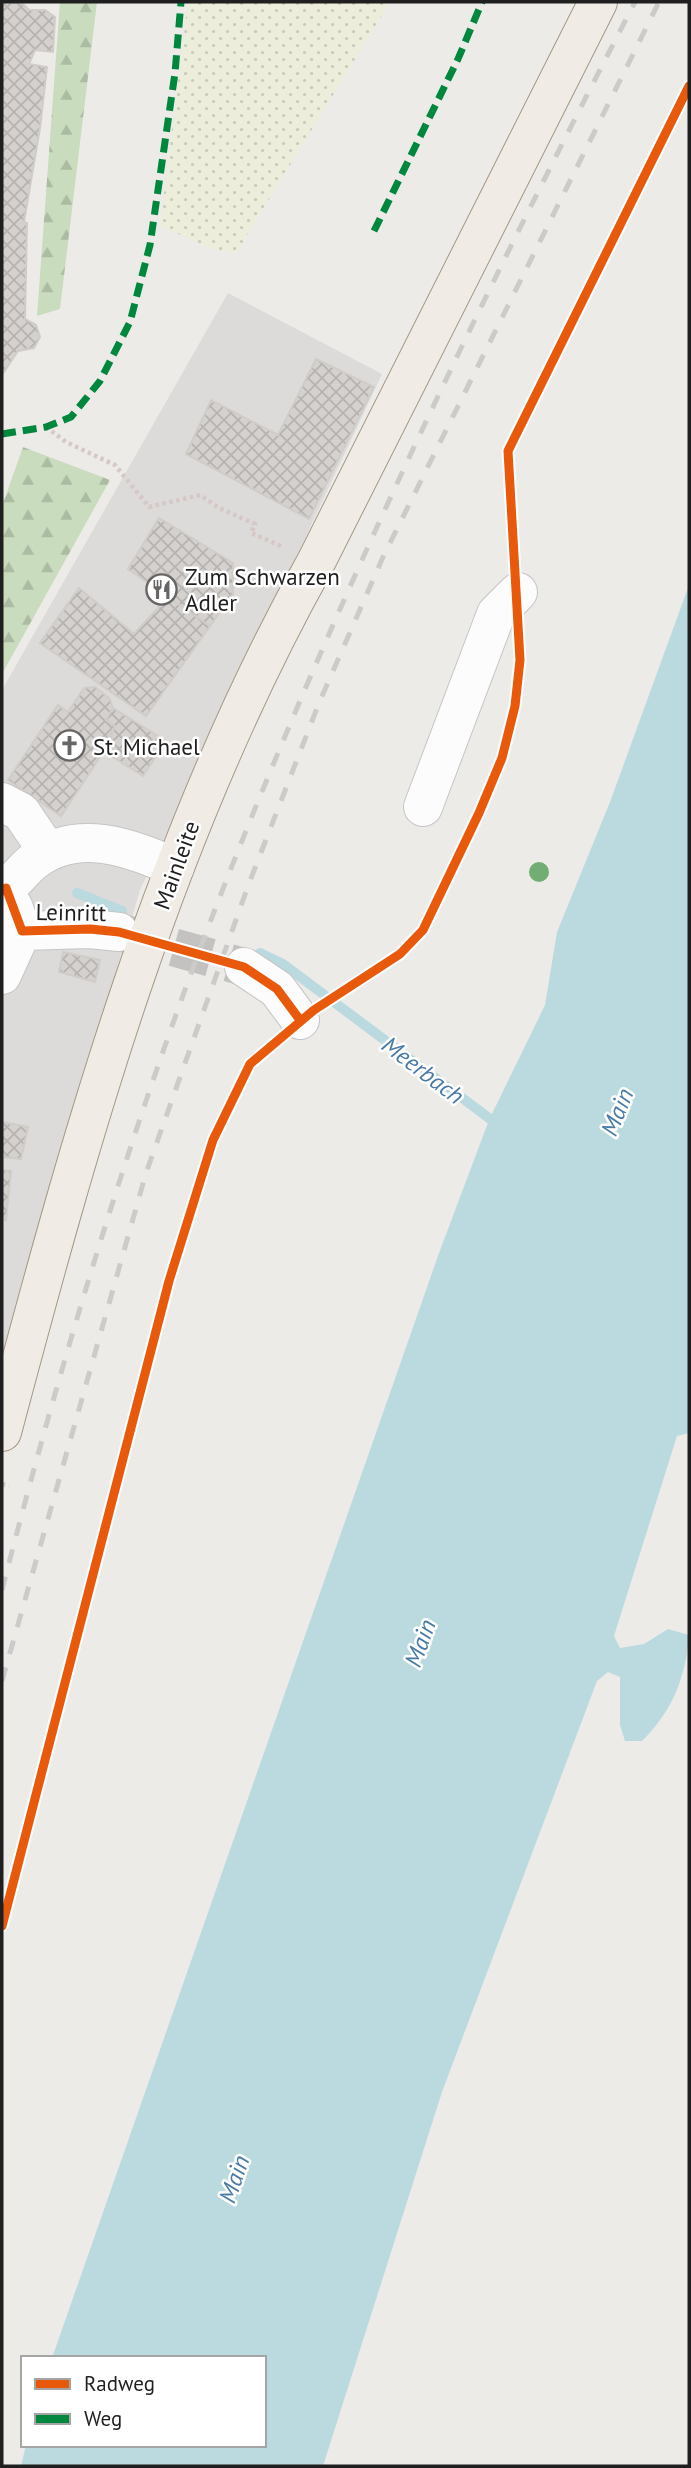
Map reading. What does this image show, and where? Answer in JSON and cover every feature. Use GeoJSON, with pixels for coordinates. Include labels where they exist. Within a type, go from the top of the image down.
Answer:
{"type":"FeatureCollection","features":[{"type":"Feature","properties":{"kind":"main road","name":"Mainleite"},"geometry":{"type":"LineString","coordinates":[[4,1418],[82,1143],[141,960],[226,740],[271,643],[316,562],[598,2]]}},
{"type":"Feature","properties":{"kind":"street"},"geometry":{"type":"LineString","coordinates":[[423,807],[496,614],[518,592]]}},
{"type":"Feature","properties":{"kind":"street"},"geometry":{"type":"LineString","coordinates":[[2,802],[20,812],[48,852]]}},
{"type":"Feature","properties":{"kind":"street"},"geometry":{"type":"LineString","coordinates":[[2,975],[22,931],[4,889],[33,861],[61,845],[82,841],[134,850],[175,867]]}},
{"type":"Feature","properties":{"kind":"street","name":"Leinritt"},"geometry":{"type":"LineString","coordinates":[[22,931],[90,929],[119,932]]}},
{"type":"Feature","properties":{"kind":"street"},"geometry":{"type":"LineString","coordinates":[[244,967],[277,989],[300,1020]]}},
{"type":"Feature","properties":{"kind":"path"},"geometry":{"type":"LineString","coordinates":[[46,427],[66,442],[123,472],[149,507],[200,495],[219,508],[255,524],[251,533],[281,546]]}},
{"type":"Feature","properties":{"kind":"path"},"geometry":{"type":"LineString","coordinates":[[2,1483],[9,1486]]}},
{"type":"Feature","properties":{"kind":"shaded area"},"geometry":{"type":"Polygon","coordinates":[[[228,293],[382,374],[140,890],[2,1360],[2,690],[228,293]]]}},
{"type":"Feature","properties":{"kind":"green space"},"geometry":{"type":"Polygon","coordinates":[[[60,2],[97,2],[60,309],[37,316],[60,2]]]}},
{"type":"Feature","properties":{"kind":"green space"},"geometry":{"type":"Polygon","coordinates":[[[188,2],[390,2],[236,253],[215,250],[160,226],[188,2]]]}},
{"type":"Feature","properties":{"kind":"green space"},"geometry":{"type":"Polygon","coordinates":[[[23,447],[110,480],[2,674],[2,506],[23,447]]]}},
{"type":"Feature","properties":{"kind":"water","name":"Main"},"geometry":{"type":"Polygon","coordinates":[[[689,585],[689,1433],[677,1436],[614,1636],[620,1648],[644,1644],[668,1629],[689,1635],[681,1679],[662,1718],[642,1741],[625,1741],[620,1725],[620,1677],[608,1672],[597,1681],[442,2092],[323,2466],[21,2466],[26,2447],[266,2447],[266,2356],[53,2356],[439,1253],[489,1120],[545,1005],[557,932],[610,802],[689,585]]]}},
{"type":"Feature","properties":{"kind":"building"},"geometry":{"type":"Polygon","coordinates":[[[2,2],[22,3],[29,10],[45,10],[55,17],[53,52],[35,50],[29,64],[47,67],[24,222],[27,223],[25,319],[36,325],[40,337],[34,348],[18,351],[2,375],[2,2]]]}},
{"type":"Feature","properties":{"kind":"building"},"geometry":{"type":"Polygon","coordinates":[[[316,359],[374,387],[309,519],[186,454],[211,400],[278,435],[316,359]]]}},
{"type":"Feature","properties":{"kind":"building"},"geometry":{"type":"Polygon","coordinates":[[[159,518],[233,563],[233,594],[210,626],[128,569],[159,518]]]}},
{"type":"Feature","properties":{"kind":"building"},"geometry":{"type":"Polygon","coordinates":[[[79,588],[134,634],[168,597],[210,626],[146,716],[40,643],[79,588]]]}},
{"type":"Feature","properties":{"kind":"building","name":"St. Michael"},"geometry":{"type":"Polygon","coordinates":[[[95,687],[109,698],[113,708],[106,720],[115,726],[108,737],[112,739],[61,816],[8,780],[58,705],[68,712],[84,688],[95,687]]]}},
{"type":"Feature","properties":{"kind":"building"},"geometry":{"type":"Polygon","coordinates":[[[113,708],[166,741],[143,776],[105,752],[115,726],[106,720],[113,708]]]}},
{"type":"Feature","properties":{"kind":"building"},"geometry":{"type":"Polygon","coordinates":[[[63,952],[100,960],[95,982],[59,972],[63,952]]]}},
{"type":"Feature","properties":{"kind":"building"},"geometry":{"type":"Polygon","coordinates":[[[2,1122],[28,1127],[21,1159],[2,1157],[2,1122]]]}},
{"type":"Feature","properties":{"kind":"building"},"geometry":{"type":"Polygon","coordinates":[[[2,1170],[11,1171],[6,1220],[2,1220],[2,1170]]]}},
{"type":"Feature","properties":{"kind":"waterway","name":"Meerbach"},"geometry":{"type":"LineString","coordinates":[[77,893],[122,911]]}},
{"type":"Feature","properties":{"kind":"waterway","name":"Meerbach"},"geometry":{"type":"LineString","coordinates":[[260,953],[283,964],[501,1127]]}},
{"type":"Feature","properties":{"kind":"tunnel"},"geometry":{"type":"LineString","coordinates":[[119,932],[244,967]]}},
{"type":"Feature","properties":{"kind":"railway"},"geometry":{"type":"LineString","coordinates":[[2,1590],[50,1410],[104,1230],[163,1051],[228,876],[321,653],[420,434],[635,2]]}},
{"type":"Feature","properties":{"kind":"railway"},"geometry":{"type":"LineString","coordinates":[[2,1681],[146,1173],[248,886],[319,703],[383,557],[659,2]]}},
{"type":"Feature","properties":{"kind":"marked path"},"geometry":{"type":"LineString","coordinates":[[2,434],[46,427],[71,417],[100,381],[130,322],[150,245],[175,73],[181,2]]}},
{"type":"Feature","properties":{"kind":"marked path"},"geometry":{"type":"LineString","coordinates":[[374,231],[458,59],[482,2]]}},
{"type":"Feature","properties":{"kind":"cycle path"},"geometry":{"type":"LineString","coordinates":[[2,1926],[169,1281],[213,1140],[250,1064],[314,1010],[400,954],[423,930],[479,813],[502,758],[515,706],[520,660],[508,451],[689,86]]}},
{"type":"Feature","properties":{"kind":"cycle path"},"geometry":{"type":"LineString","coordinates":[[2,891],[6,888],[22,931],[90,929],[119,932],[244,967],[277,989],[300,1020]]}},
{"type":"Feature","properties":{"kind":"place","name":"Zum Schwarzen Adler"},"geometry":{"type":"Point","coordinates":[162,589]}},
{"type":"Feature","properties":{"kind":"place","name":"St. Michael"},"geometry":{"type":"Point","coordinates":[70,746]}}]}
